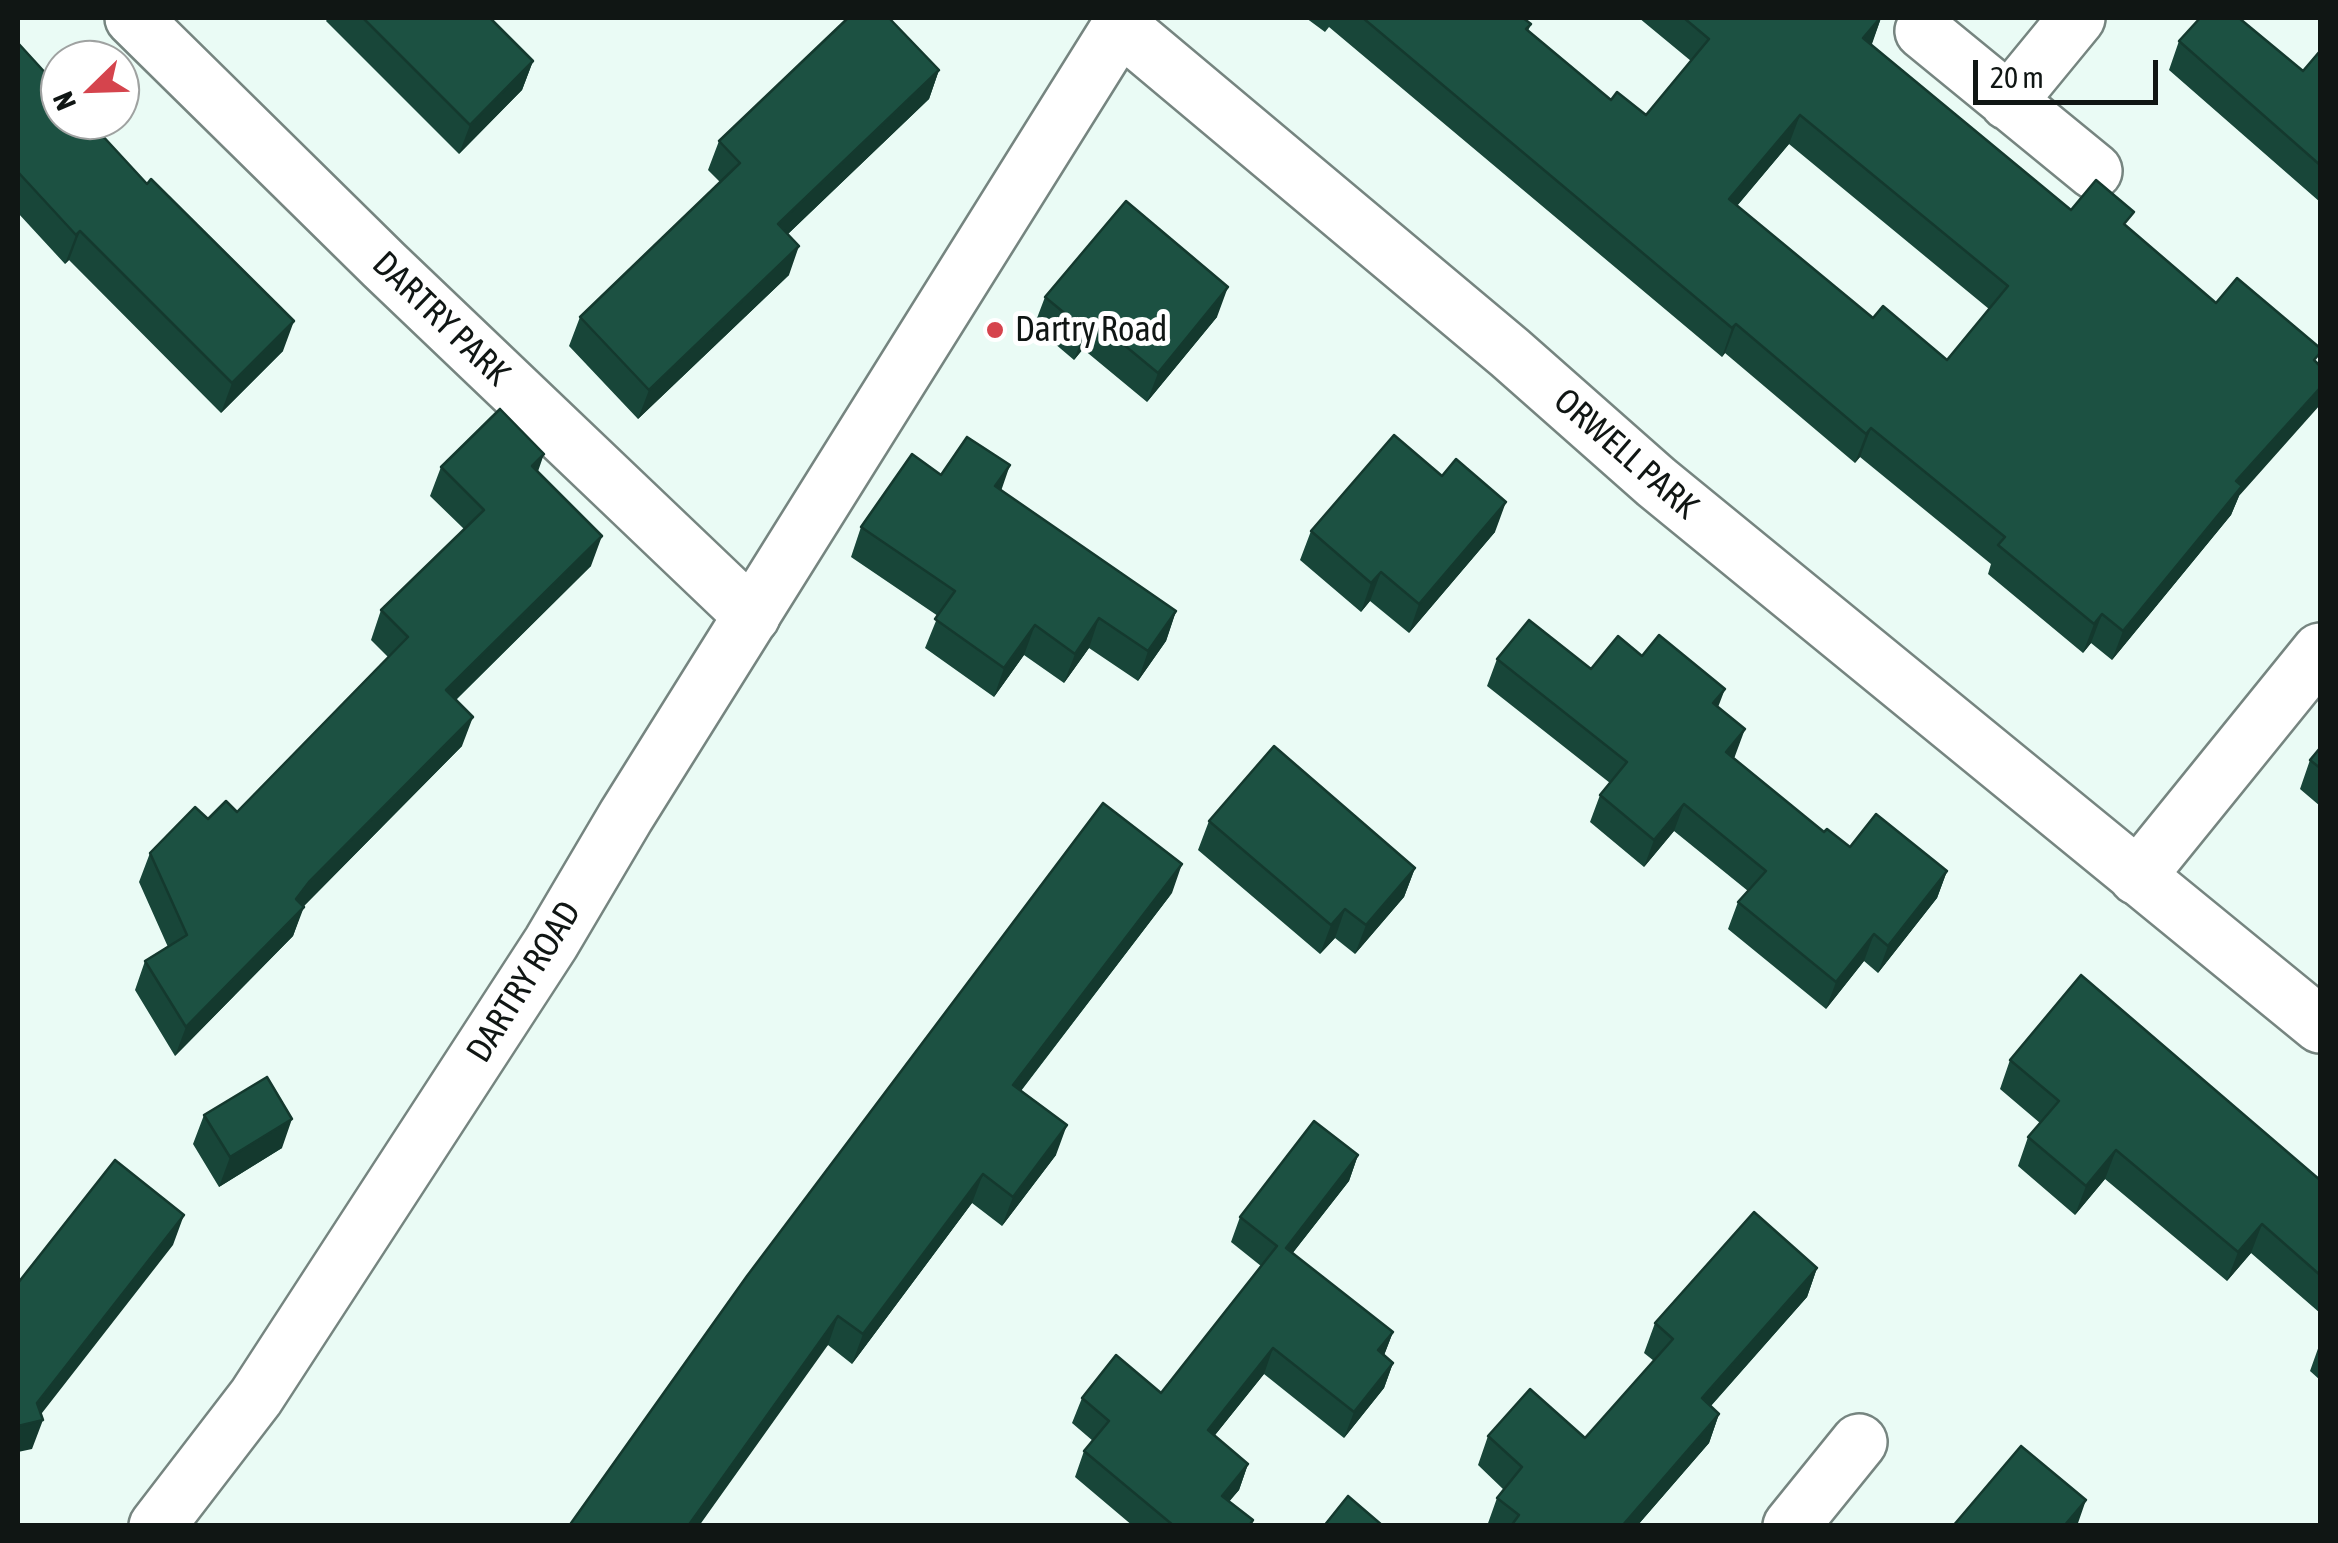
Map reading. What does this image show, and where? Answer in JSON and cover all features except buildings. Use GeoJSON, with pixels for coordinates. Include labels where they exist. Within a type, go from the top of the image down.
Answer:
{"type":"FeatureCollection","features":[{"type":"Feature","properties":{"kind":"street","name":"DARTRY PARK"},"geometry":{"type":"LineString","coordinates":[[133,18],[384,265],[752,616]]}},
{"type":"Feature","properties":{"kind":"street"},"geometry":{"type":"LineString","coordinates":[[2008,102],[2078,18]]}},
{"type":"Feature","properties":{"kind":"street","name":"DARTRY ROAD"},"geometry":{"type":"LineString","coordinates":[[158,1526],[277,1364],[551,943],[626,816],[1122,22]]}},
{"type":"Feature","properties":{"kind":"street","name":"ORWELL PARK"},"geometry":{"type":"LineString","coordinates":[[1122,22],[1656,482],[2320,1024]]}},
{"type":"Feature","properties":{"kind":"street"},"geometry":{"type":"LineString","coordinates":[[1923,31],[2094,171]]}},
{"type":"Feature","properties":{"kind":"street"},"geometry":{"type":"LineString","coordinates":[[2137,877],[2320,651]]}},
{"type":"Feature","properties":{"kind":"street"},"geometry":{"type":"LineString","coordinates":[[1791,1526],[1859,1442]]}},
{"type":"Feature","properties":{"kind":"place","name":"Dartry Road"},"geometry":{"type":"Point","coordinates":[995,330]}}]}
